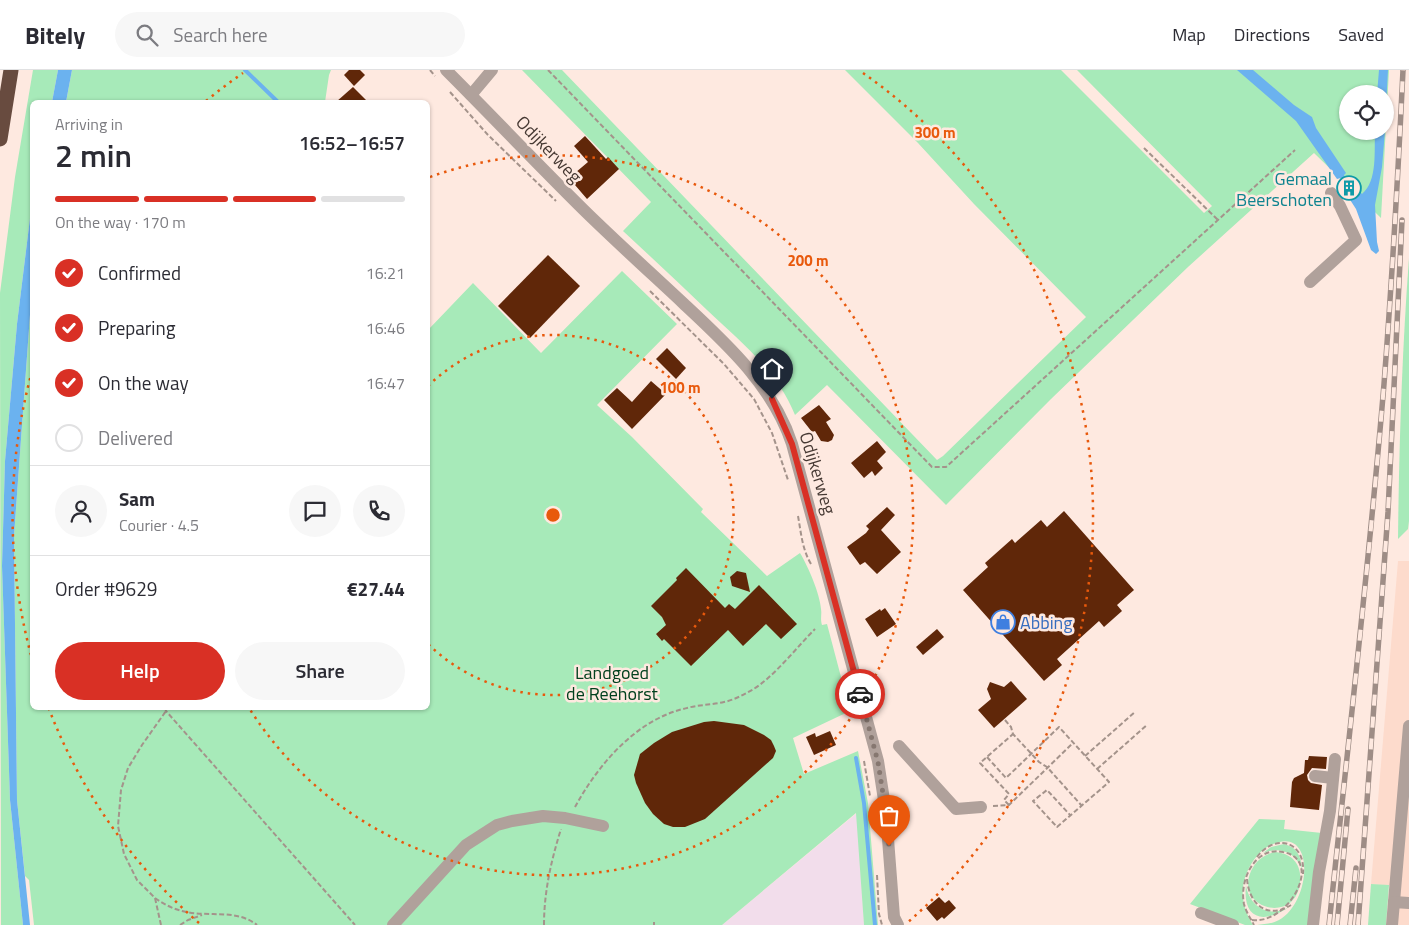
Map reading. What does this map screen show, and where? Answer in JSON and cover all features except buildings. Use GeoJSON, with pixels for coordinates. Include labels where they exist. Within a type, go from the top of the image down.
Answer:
{"type":"FeatureCollection","features":[{"type":"Feature","properties":{"kind":"highway"},"geometry":{"type":"LineString","coordinates":[[0,139],[11,70]]}},
{"type":"Feature","properties":{"kind":"street","name":"Odijkerweg"},"geometry":{"type":"LineString","coordinates":[[446,70],[590,216],[714,332],[756,377],[772,399],[792,444],[878,762],[886,813],[894,917],[898,925]]}},
{"type":"Feature","properties":{"kind":"street"},"geometry":{"type":"LineString","coordinates":[[471,95],[492,70]]}},
{"type":"Feature","properties":{"kind":"street"},"geometry":{"type":"LineString","coordinates":[[1310,282],[1356,240],[1340,206],[1331,192]]}},
{"type":"Feature","properties":{"kind":"street"},"geometry":{"type":"LineString","coordinates":[[1392,925],[1409,726]]}},
{"type":"Feature","properties":{"kind":"street"},"geometry":{"type":"LineString","coordinates":[[899,746],[956,809],[981,807]]}},
{"type":"Feature","properties":{"kind":"street"},"geometry":{"type":"LineString","coordinates":[[1313,925],[1335,759]]}},
{"type":"Feature","properties":{"kind":"street"},"geometry":{"type":"LineString","coordinates":[[1315,776],[1332,778]]}},
{"type":"Feature","properties":{"kind":"street"},"geometry":{"type":"LineString","coordinates":[[393,925],[466,844],[497,825],[512,820],[543,816],[566,818],[603,826]]}},
{"type":"Feature","properties":{"kind":"street"},"geometry":{"type":"LineString","coordinates":[[1394,902],[1409,903]]}},
{"type":"Feature","properties":{"kind":"street"},"geometry":{"type":"LineString","coordinates":[[1201,913],[1233,925]]}},
{"type":"Feature","properties":{"kind":"path"},"geometry":{"type":"LineString","coordinates":[[548,70],[932,467],[946,467],[1295,150]]}},
{"type":"Feature","properties":{"kind":"path","name":"Odijkerweg"},"geometry":{"type":"LineString","coordinates":[[462,106],[488,135],[558,203]]}},
{"type":"Feature","properties":{"kind":"path"},"geometry":{"type":"LineString","coordinates":[[1144,148],[1218,220]]}},
{"type":"Feature","properties":{"kind":"path","name":"Odijkerweg"},"geometry":{"type":"LineString","coordinates":[[650,290],[724,364],[754,399],[772,433],[789,484]]}},
{"type":"Feature","properties":{"kind":"path","name":"Odijkerweg"},"geometry":{"type":"LineString","coordinates":[[797,511],[804,550],[813,566]]}},
{"type":"Feature","properties":{"kind":"path"},"geometry":{"type":"LineString","coordinates":[[544,925],[544,908],[551,865],[566,818],[607,760],[638,732],[668,714],[683,709],[726,702],[755,688],[770,676],[815,629]]}},
{"type":"Feature","properties":{"kind":"path"},"geometry":{"type":"LineString","coordinates":[[165,710],[128,768],[121,790],[118,826],[124,854],[137,880],[155,898],[167,906],[187,912],[228,914],[251,920],[257,925]]}},
{"type":"Feature","properties":{"kind":"path"},"geometry":{"type":"LineString","coordinates":[[167,710],[355,925]]}},
{"type":"Feature","properties":{"kind":"path"},"geometry":{"type":"LineString","coordinates":[[1085,756],[1135,712]]}},
{"type":"Feature","properties":{"kind":"path"},"geometry":{"type":"LineString","coordinates":[[1005,720],[1011,727],[1013,734],[1039,762],[1047,767],[1082,806]]}},
{"type":"Feature","properties":{"kind":"path"},"geometry":{"type":"LineString","coordinates":[[1097,769],[1147,725]]}},
{"type":"Feature","properties":{"kind":"path"},"geometry":{"type":"LineString","coordinates":[[986,757],[1006,778],[1059,727],[1109,782],[1071,816],[1057,828],[1033,801],[1046,790],[1071,816]]}},
{"type":"Feature","properties":{"kind":"path"},"geometry":{"type":"LineString","coordinates":[[1009,805],[1004,800],[1009,794],[980,762],[1013,734]]}},
{"type":"Feature","properties":{"kind":"path"},"geometry":{"type":"LineString","coordinates":[[981,807],[1009,805],[1073,743]]}},
{"type":"Feature","properties":{"kind":"path"},"geometry":{"type":"LineString","coordinates":[[863,756],[871,801]]}},
{"type":"Feature","properties":{"kind":"path"},"geometry":{"type":"LineString","coordinates":[[1254,925],[1244,904],[1244,889],[1247,876],[1263,850],[1275,844],[1288,843],[1295,847],[1304,865],[1299,891],[1288,910]]}},
{"type":"Feature","properties":{"kind":"path"},"geometry":{"type":"LineString","coordinates":[[1256,859],[1268,852],[1287,853],[1297,861],[1302,879]]}},
{"type":"Feature","properties":{"kind":"path"},"geometry":{"type":"LineString","coordinates":[[877,874],[879,914],[882,925]]}},
{"type":"Feature","properties":{"kind":"path"},"geometry":{"type":"LineString","coordinates":[[1247,876],[1251,898],[1262,908],[1279,910],[1293,903]]}},
{"type":"Feature","properties":{"kind":"path"},"geometry":{"type":"LineString","coordinates":[[155,898],[162,925]]}},
{"type":"Feature","properties":{"kind":"path"},"geometry":{"type":"LineString","coordinates":[[180,925],[205,914]]}},
{"type":"Feature","properties":{"kind":"path"},"geometry":{"type":"LineString","coordinates":[[1252,920],[1262,924]]}},
{"type":"Feature","properties":{"kind":"shaded area"},"geometry":{"type":"Polygon","coordinates":[[[1398,561],[1409,561],[1409,925],[1392,925],[1395,886],[1371,884],[1398,561]]]}},
{"type":"Feature","properties":{"kind":"shaded area"},"geometry":{"type":"Polygon","coordinates":[[[857,813],[864,925],[722,925],[857,813]]]}},
{"type":"Feature","properties":{"kind":"green space"},"geometry":{"type":"Polygon","coordinates":[[[33,70],[58,70],[52,100],[30,100],[30,218],[17,324],[5,461],[2,566],[10,800],[23,925],[1,925],[0,293],[15,177],[33,70]]]}},
{"type":"Feature","properties":{"kind":"green space"},"geometry":{"type":"Polygon","coordinates":[[[72,70],[331,70],[325,100],[66,100],[72,70]]]}},
{"type":"Feature","properties":{"kind":"green space"},"geometry":{"type":"Polygon","coordinates":[[[522,70],[562,70],[937,460],[1086,317],[845,70],[1061,70],[1204,213],[1212,206],[1077,70],[1389,70],[1388,85],[1339,85],[1339,140],[1385,140],[1381,218],[1314,153],[1188,267],[1051,399],[946,505],[827,385],[795,415],[779,385],[757,358],[623,231],[651,202],[522,70]]]}},
{"type":"Feature","properties":{"kind":"green space"},"geometry":{"type":"Polygon","coordinates":[[[1409,258],[1409,521],[1408,529],[1398,539],[1401,398],[1409,258]]]}},
{"type":"Feature","properties":{"kind":"green space","name":"Landgoed de Reehorst"},"geometry":{"type":"Polygon","coordinates":[[[622,271],[677,324],[597,405],[632,437],[703,509],[701,512],[767,576],[800,553],[813,580],[818,596],[822,625],[827,624],[850,711],[793,738],[804,774],[858,751],[868,803],[878,925],[864,925],[856,813],[722,925],[34,925],[29,880],[25,876],[17,800],[14,536],[30,315],[30,710],[430,710],[430,328],[473,283],[541,353],[622,271]]]}},
{"type":"Feature","properties":{"kind":"green space"},"geometry":{"type":"Polygon","coordinates":[[[1259,819],[1285,820],[1284,829],[1322,833],[1309,925],[1257,925],[1279,920],[1290,911],[1298,898],[1303,883],[1304,868],[1302,854],[1296,845],[1286,841],[1271,845],[1260,852],[1245,877],[1243,884],[1244,905],[1253,925],[1245,925],[1190,904],[1259,819]]]}},
{"type":"Feature","properties":{"kind":"green space"},"geometry":{"type":"Polygon","coordinates":[[[1284,844],[1292,847],[1298,853],[1302,869],[1295,858],[1286,852],[1275,850],[1263,853],[1271,847],[1284,844]]]}},
{"type":"Feature","properties":{"kind":"green space"},"geometry":{"type":"Polygon","coordinates":[[[1274,852],[1286,855],[1295,861],[1300,877],[1296,896],[1288,904],[1278,908],[1267,907],[1258,903],[1251,895],[1248,884],[1255,864],[1264,856],[1274,852]]]}},
{"type":"Feature","properties":{"kind":"green space"},"geometry":{"type":"Polygon","coordinates":[[[1371,884],[1389,885],[1386,925],[1368,925],[1371,884]]]}},
{"type":"Feature","properties":{"kind":"green space"},"geometry":{"type":"Polygon","coordinates":[[[1246,885],[1251,899],[1261,908],[1274,912],[1289,907],[1271,916],[1256,916],[1247,905],[1246,885]]]}},
{"type":"Feature","properties":{"kind":"water"},"geometry":{"type":"Polygon","coordinates":[[[58,70],[72,70],[66,100],[52,100],[58,70]]]}},
{"type":"Feature","properties":{"kind":"water"},"geometry":{"type":"Polygon","coordinates":[[[1237,70],[1253,70],[1294,105],[1312,117],[1316,128],[1346,173],[1345,177],[1337,179],[1296,121],[1237,70]]]}},
{"type":"Feature","properties":{"kind":"water"},"geometry":{"type":"Polygon","coordinates":[[[1379,70],[1388,70],[1387,85],[1378,85],[1379,70]]]}},
{"type":"Feature","properties":{"kind":"water"},"geometry":{"type":"Polygon","coordinates":[[[1375,140],[1384,140],[1382,167],[1375,205],[1379,251],[1376,254],[1371,250],[1356,209],[1347,195],[1349,191],[1357,188],[1362,194],[1371,181],[1374,165],[1375,140]]]}},
{"type":"Feature","properties":{"kind":"water"},"geometry":{"type":"Polygon","coordinates":[[[30,218],[30,315],[14,536],[17,800],[30,925],[23,925],[10,800],[2,566],[5,461],[17,324],[30,218]]]}},
{"type":"Feature","properties":{"kind":"waterway"},"geometry":{"type":"LineString","coordinates":[[245,70],[276,100]]}},
{"type":"Feature","properties":{"kind":"waterway"},"geometry":{"type":"LineString","coordinates":[[856,758],[864,803],[875,925]]}},
{"type":"Feature","properties":{"kind":"railway"},"geometry":{"type":"LineString","coordinates":[[1329,925],[1365,587],[1384,384],[1403,70]]}},
{"type":"Feature","properties":{"kind":"railway"},"geometry":{"type":"LineString","coordinates":[[1358,925],[1388,512],[1402,220]]}},
{"type":"Feature","properties":{"kind":"railway"},"geometry":{"type":"LineString","coordinates":[[1337,925],[1348,809]]}},
{"type":"Feature","properties":{"kind":"railway"},"geometry":{"type":"LineString","coordinates":[[1350,925],[1356,868]]}},
{"type":"Feature","properties":{"kind":"way so far"},"geometry":{"type":"LineString","coordinates":[[860,694],[878,762],[889,846]]}},
{"type":"Feature","properties":{"kind":"place","name":"Gemaal Beerschoten"},"geometry":{"type":"Point","coordinates":[1349,188]}},
{"type":"Feature","properties":{"kind":"place","name":"Abbing"},"geometry":{"type":"Point","coordinates":[1003,622]}},
{"type":"Feature","properties":{"kind":"route"},"geometry":{"type":"LineString","coordinates":[[772,399],[792,444],[860,694]]}}]}
